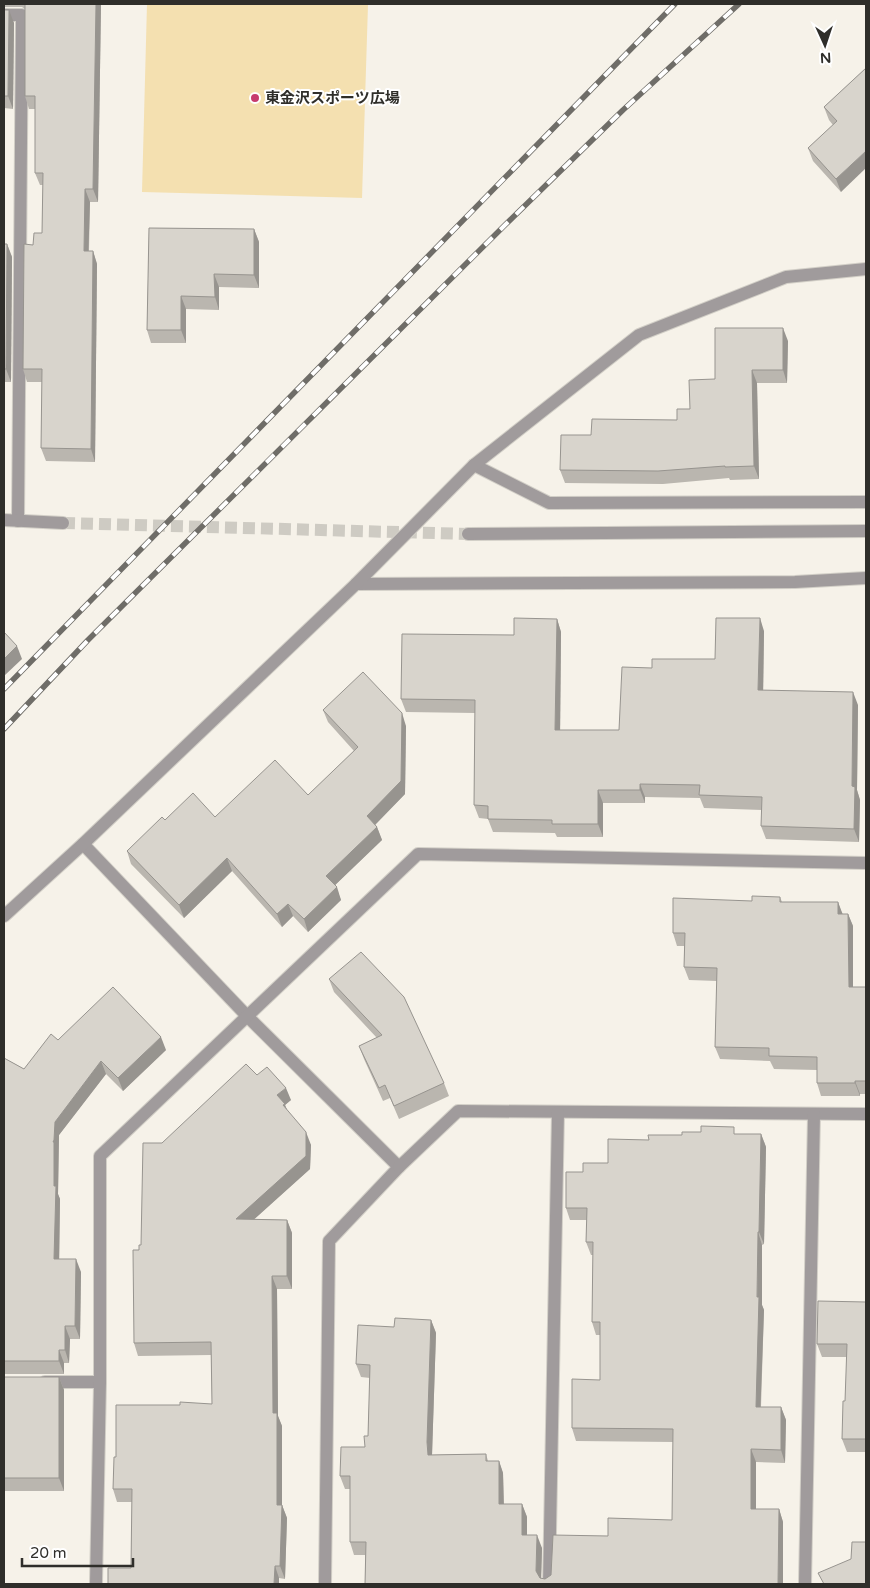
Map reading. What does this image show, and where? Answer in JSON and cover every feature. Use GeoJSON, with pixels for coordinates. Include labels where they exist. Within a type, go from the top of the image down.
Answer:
{"type":"FeatureCollection","features":[{"type":"Feature","properties":{"kind":"street"},"geometry":{"type":"LineString","coordinates":[[4,15],[22,15],[18,521]]}},
{"type":"Feature","properties":{"kind":"street"},"geometry":{"type":"LineString","coordinates":[[4,916],[83,844],[356,584],[474,465],[640,335],[786,277],[866,269]]}},
{"type":"Feature","properties":{"kind":"street"},"geometry":{"type":"LineString","coordinates":[[474,465],[549,503],[866,502]]}},
{"type":"Feature","properties":{"kind":"street"},"geometry":{"type":"LineString","coordinates":[[4,520],[63,523]]}},
{"type":"Feature","properties":{"kind":"street"},"geometry":{"type":"LineString","coordinates":[[468,534],[866,531]]}},
{"type":"Feature","properties":{"kind":"street"},"geometry":{"type":"LineString","coordinates":[[356,584],[795,582],[866,578]]}},
{"type":"Feature","properties":{"kind":"street"},"geometry":{"type":"LineString","coordinates":[[83,844],[247,1016],[399,1167]]}},
{"type":"Feature","properties":{"kind":"street"},"geometry":{"type":"LineString","coordinates":[[96,1584],[100,1382],[100,1156],[418,854],[866,863]]}},
{"type":"Feature","properties":{"kind":"street"},"geometry":{"type":"LineString","coordinates":[[325,1584],[329,1241],[399,1167],[458,1112],[866,1114]]}},
{"type":"Feature","properties":{"kind":"street"},"geometry":{"type":"LineString","coordinates":[[549,1584],[558,1112]]}},
{"type":"Feature","properties":{"kind":"street"},"geometry":{"type":"LineString","coordinates":[[805,1584],[814,1114]]}},
{"type":"Feature","properties":{"kind":"street"},"geometry":{"type":"LineString","coordinates":[[32,1382],[100,1382]]}},
{"type":"Feature","properties":{"kind":"shaded area","name":"東金沢スポーツ広場"},"geometry":{"type":"Polygon","coordinates":[[[147,4],[368,4],[362,198],[142,192],[147,4]]]}},
{"type":"Feature","properties":{"kind":"building"},"geometry":{"type":"Polygon","coordinates":[[[25,4],[96,4],[93,189],[85,189],[84,251],[93,251],[91,449],[41,448],[42,369],[23,369],[24,244],[33,245],[34,233],[42,233],[43,173],[35,173],[35,96],[25,96],[25,4]]]}},
{"type":"Feature","properties":{"kind":"building"},"geometry":{"type":"Polygon","coordinates":[[[4,10],[9,10],[8,96],[4,96],[4,10]]]}},
{"type":"Feature","properties":{"kind":"building"},"geometry":{"type":"Polygon","coordinates":[[[866,68],[866,151],[836,179],[808,148],[837,121],[824,107],[866,68]]]}},
{"type":"Feature","properties":{"kind":"building"},"geometry":{"type":"Polygon","coordinates":[[[149,228],[254,229],[254,275],[214,274],[215,297],[181,296],[181,330],[147,330],[149,228]]]}},
{"type":"Feature","properties":{"kind":"building"},"geometry":{"type":"Polygon","coordinates":[[[4,244],[7,244],[6,369],[4,369],[4,244]]]}},
{"type":"Feature","properties":{"kind":"building"},"geometry":{"type":"Polygon","coordinates":[[[715,328],[783,328],[783,370],[752,370],[754,466],[725,466],[658,471],[560,470],[561,435],[591,435],[592,419],[677,420],[677,409],[690,409],[689,380],[715,379],[715,328]]]}},
{"type":"Feature","properties":{"kind":"building"},"geometry":{"type":"Polygon","coordinates":[[[514,618],[557,619],[555,730],[619,730],[622,667],[652,668],[652,659],[715,659],[716,618],[760,618],[758,690],[853,692],[852,786],[855,787],[854,829],[761,826],[762,797],[699,795],[700,785],[640,784],[640,790],[598,790],[598,824],[552,824],[552,820],[488,819],[488,806],[474,805],[475,700],[401,699],[402,634],[514,635],[514,618]]]}},
{"type":"Feature","properties":{"kind":"building"},"geometry":{"type":"Polygon","coordinates":[[[4,632],[17,646],[4,659],[4,632]]]}},
{"type":"Feature","properties":{"kind":"building"},"geometry":{"type":"Polygon","coordinates":[[[363,672],[402,713],[401,781],[367,816],[377,827],[326,876],[337,887],[304,919],[288,904],[277,914],[227,858],[179,905],[127,851],[162,817],[165,820],[193,793],[215,817],[275,760],[308,795],[358,747],[323,710],[363,672]]]}},
{"type":"Feature","properties":{"kind":"building"},"geometry":{"type":"Polygon","coordinates":[[[752,896],[780,897],[780,902],[838,902],[838,914],[848,914],[849,987],[866,987],[866,1081],[855,1081],[855,1083],[817,1083],[817,1057],[769,1056],[769,1048],[715,1047],[717,968],[684,967],[685,933],[673,933],[673,898],[752,901],[752,896]]]}},
{"type":"Feature","properties":{"kind":"building"},"geometry":{"type":"Polygon","coordinates":[[[361,952],[404,997],[444,1083],[394,1106],[385,1085],[379,1088],[359,1046],[382,1035],[329,979],[361,952]]]}},
{"type":"Feature","properties":{"kind":"building"},"geometry":{"type":"Polygon","coordinates":[[[113,987],[161,1037],[118,1078],[101,1061],[55,1122],[53,1142],[54,1186],[56,1186],[54,1259],[76,1259],[75,1326],[65,1326],[65,1350],[59,1350],[59,1361],[4,1361],[4,1058],[24,1069],[51,1034],[58,1040],[113,987]]]}},
{"type":"Feature","properties":{"kind":"building"},"geometry":{"type":"Polygon","coordinates":[[[246,1064],[257,1075],[267,1067],[286,1088],[277,1095],[306,1132],[306,1156],[236,1219],[287,1220],[287,1276],[272,1276],[273,1413],[277,1413],[277,1505],[282,1505],[280,1566],[275,1566],[274,1584],[108,1584],[108,1568],[131,1568],[132,1489],[113,1489],[114,1457],[116,1457],[116,1405],[180,1405],[180,1402],[212,1404],[211,1342],[134,1343],[133,1250],[139,1250],[139,1245],[141,1245],[143,1143],[162,1143],[246,1064]]]}},
{"type":"Feature","properties":{"kind":"building"},"geometry":{"type":"Polygon","coordinates":[[[701,1126],[734,1127],[734,1134],[761,1134],[756,1407],[781,1407],[781,1450],[751,1449],[751,1509],[779,1509],[778,1584],[365,1584],[366,1542],[350,1542],[350,1476],[340,1476],[341,1447],[365,1447],[364,1436],[368,1436],[370,1365],[356,1364],[358,1325],[394,1327],[395,1318],[431,1320],[428,1455],[486,1454],[486,1461],[499,1461],[499,1504],[522,1504],[522,1535],[537,1535],[536,1571],[540,1578],[545,1579],[551,1575],[553,1535],[608,1536],[608,1518],[672,1520],[673,1429],[572,1428],[572,1379],[600,1380],[600,1322],[592,1322],[593,1242],[586,1242],[587,1208],[566,1208],[566,1172],[583,1172],[583,1163],[608,1163],[608,1139],[649,1140],[648,1135],[682,1135],[682,1132],[701,1132],[701,1126]]]}},
{"type":"Feature","properties":{"kind":"building"},"geometry":{"type":"Polygon","coordinates":[[[818,1301],[866,1302],[866,1439],[842,1439],[847,1344],[817,1344],[818,1301]]]}},
{"type":"Feature","properties":{"kind":"building"},"geometry":{"type":"Polygon","coordinates":[[[4,1377],[59,1377],[59,1478],[4,1478],[4,1377]]]}},
{"type":"Feature","properties":{"kind":"building"},"geometry":{"type":"Polygon","coordinates":[[[852,1542],[866,1542],[866,1584],[824,1584],[818,1573],[851,1559],[852,1542]]]}},
{"type":"Feature","properties":{"kind":"tunnel"},"geometry":{"type":"LineString","coordinates":[[63,523],[468,534]]}},
{"type":"Feature","properties":{"kind":"railway"},"geometry":{"type":"LineString","coordinates":[[4,689],[675,4]]}},
{"type":"Feature","properties":{"kind":"railway"},"geometry":{"type":"LineString","coordinates":[[4,729],[88,640],[505,225],[623,110],[739,4]]}},
{"type":"Feature","properties":{"kind":"place","name":"東金沢スポーツ広場"},"geometry":{"type":"Point","coordinates":[255,98]}}]}
